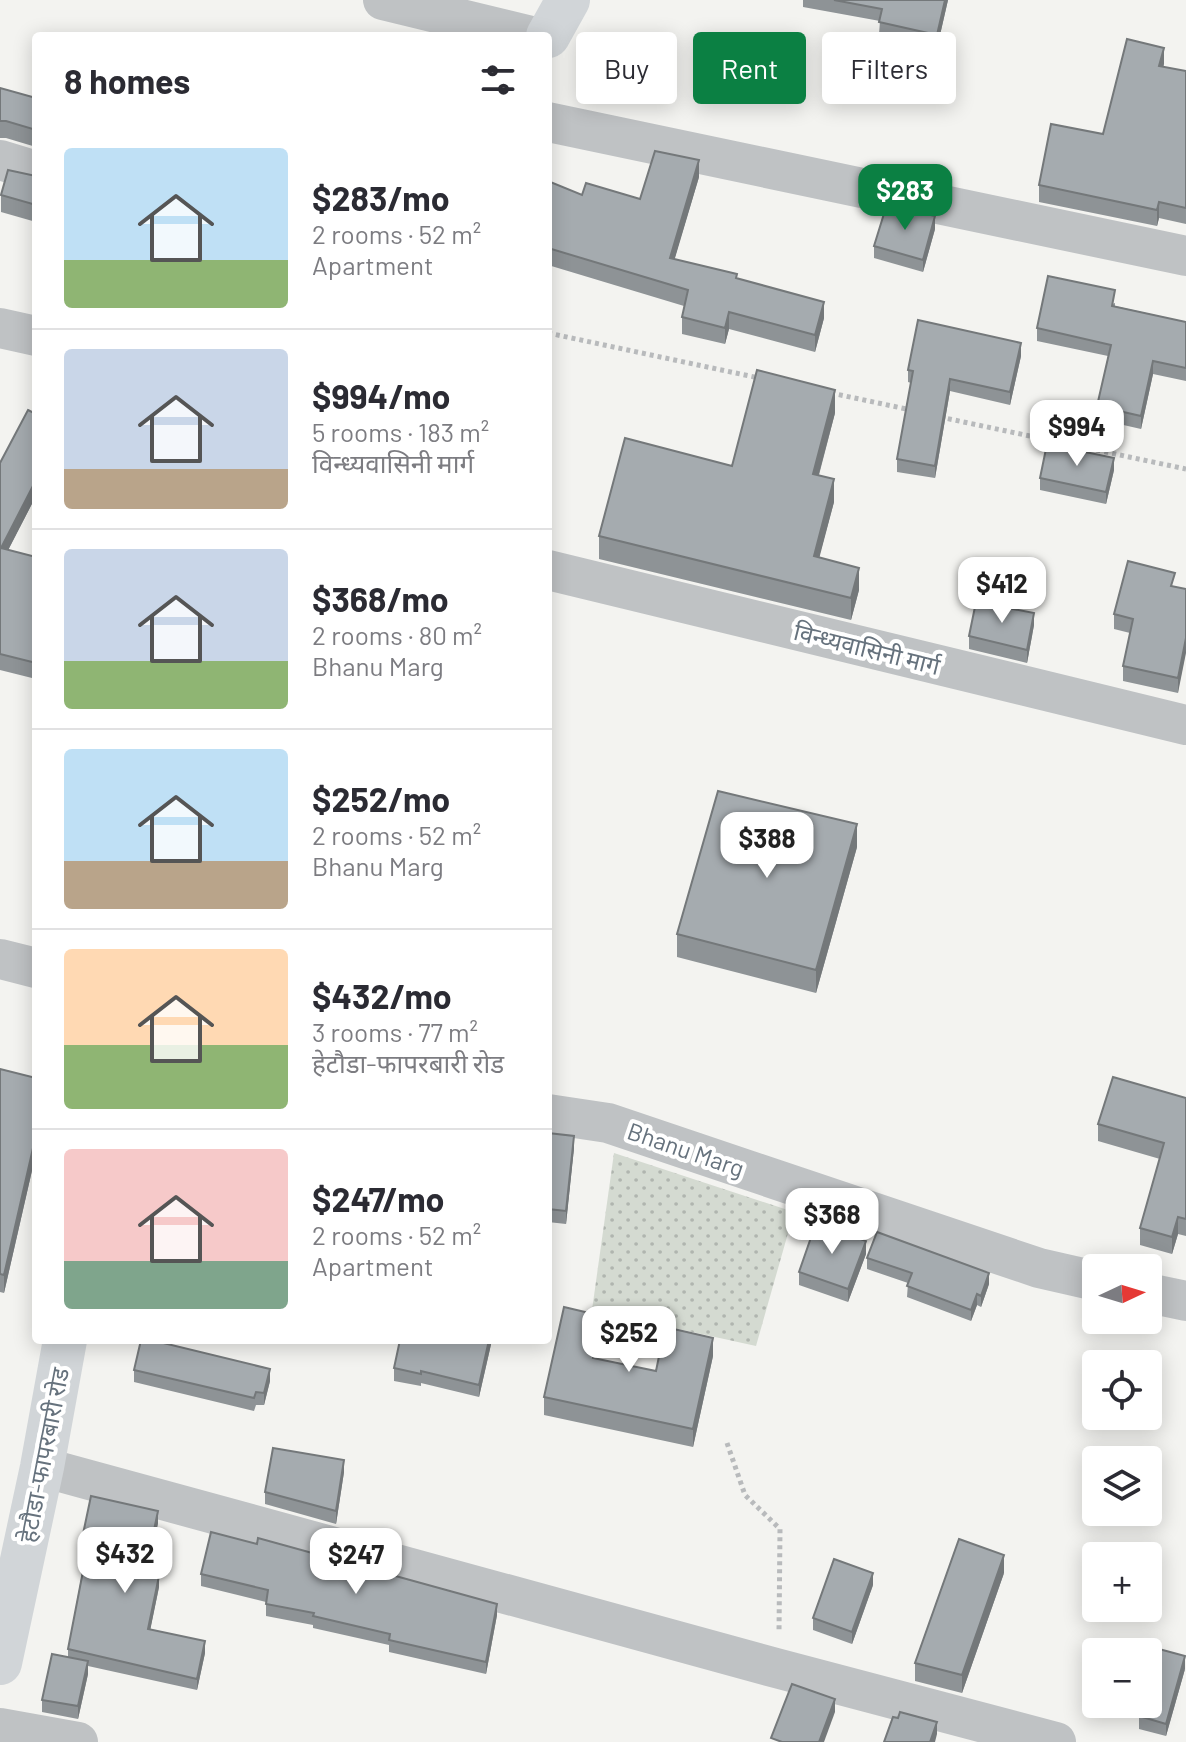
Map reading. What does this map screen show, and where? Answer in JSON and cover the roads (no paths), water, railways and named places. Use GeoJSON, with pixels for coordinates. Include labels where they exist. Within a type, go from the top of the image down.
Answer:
{"type":"FeatureCollection","features":[{"type":"Feature","properties":{"kind":"highway"},"geometry":{"type":"LineString","coordinates":[[550,32],[568,0]]}},
{"type":"Feature","properties":{"kind":"highway","name":"हेटौडा-फापरबारी रोड"},"geometry":{"type":"LineString","coordinates":[[0,1663],[42,1467],[64,1344]]}},
{"type":"Feature","properties":{"kind":"street"},"geometry":{"type":"LineString","coordinates":[[383,0],[515,32]]}},
{"type":"Feature","properties":{"kind":"street"},"geometry":{"type":"LineString","coordinates":[[552,123],[1186,256]]}},
{"type":"Feature","properties":{"kind":"street"},"geometry":{"type":"LineString","coordinates":[[0,160],[32,170]]}},
{"type":"Feature","properties":{"kind":"street"},"geometry":{"type":"LineString","coordinates":[[0,328],[32,335]]}},
{"type":"Feature","properties":{"kind":"street","name":"विन्ध्यवासिनी मार्ग"},"geometry":{"type":"LineString","coordinates":[[552,571],[1186,725]]}},
{"type":"Feature","properties":{"kind":"street"},"geometry":{"type":"LineString","coordinates":[[0,959],[32,967]]}},
{"type":"Feature","properties":{"kind":"street","name":"Bhanu Marg"},"geometry":{"type":"LineString","coordinates":[[552,1115],[608,1123],[1039,1268],[1082,1278]]}},
{"type":"Feature","properties":{"kind":"street"},"geometry":{"type":"LineString","coordinates":[[1162,1296],[1186,1301]]}},
{"type":"Feature","properties":{"kind":"street"},"geometry":{"type":"LineString","coordinates":[[42,1467],[1056,1742]]}},
{"type":"Feature","properties":{"kind":"street"},"geometry":{"type":"LineString","coordinates":[[0,1728],[78,1742]]}}]}
